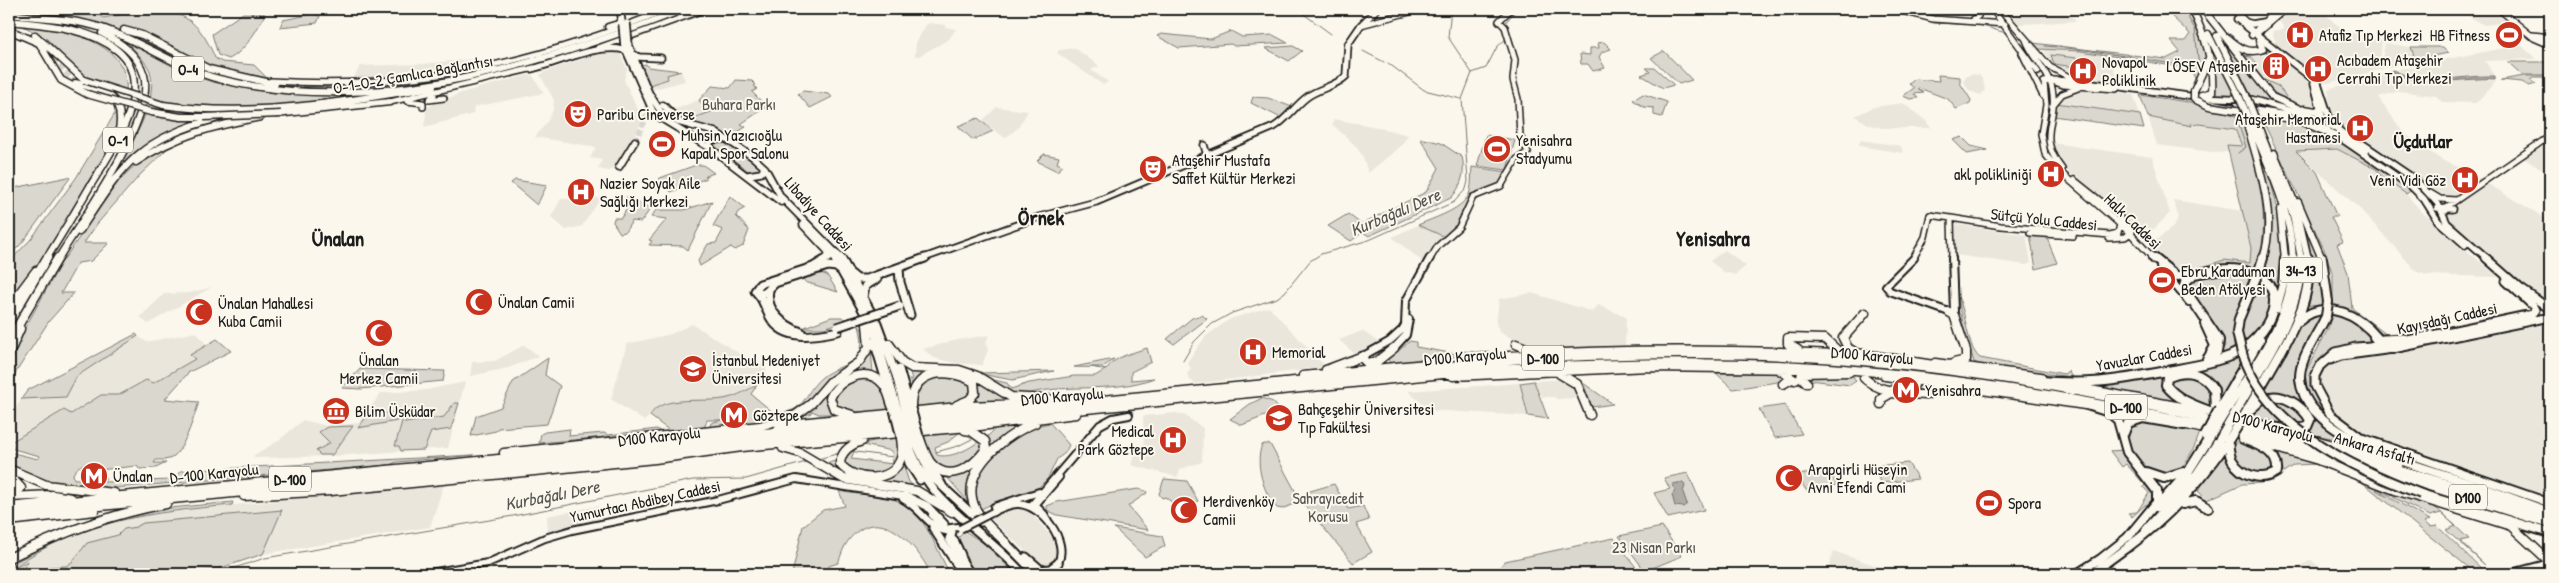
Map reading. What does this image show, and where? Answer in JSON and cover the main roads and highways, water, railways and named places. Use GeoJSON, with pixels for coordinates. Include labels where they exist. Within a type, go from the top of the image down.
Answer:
{"type":"FeatureCollection","features":[{"type":"Feature","properties":{"kind":"highway","name":"O-1-O-2 Çamlıca Bağlantısı"},"geometry":{"type":"LineString","coordinates":[[360,90],[443,81],[514,66],[586,45],[685,9]]}},
{"type":"Feature","properties":{"kind":"highway","name":"O-1-O-2 Çamlıca Bağlantısı"},"geometry":{"type":"LineString","coordinates":[[9,25],[43,40],[64,64],[84,80],[163,105],[196,109],[249,109],[357,101],[453,83],[523,67],[591,47],[694,9]]}},
{"type":"Feature","properties":{"kind":"highway"},"geometry":{"type":"LineString","coordinates":[[2192,9],[2204,34],[2209,54],[2212,92],[2195,94]]}},
{"type":"Feature","properties":{"kind":"highway","name":"34-13"},"geometry":{"type":"LineString","coordinates":[[2128,547],[2174,502],[2224,440],[2223,411],[2288,318],[2295,303],[2302,274],[2299,239],[2289,204],[2249,117],[2192,9]]}},
{"type":"Feature","properties":{"kind":"highway"},"geometry":{"type":"LineString","coordinates":[[2202,9],[2275,99],[2308,114]]}},
{"type":"Feature","properties":{"kind":"highway","name":"34-13"},"geometry":{"type":"LineString","coordinates":[[2129,536],[2188,472],[2274,328],[2291,286],[2293,244],[2284,211],[2249,117],[2248,97],[2202,9]]}},
{"type":"Feature","properties":{"kind":"highway","name":"O-1"},"geometry":{"type":"LineString","coordinates":[[9,14],[71,23],[108,35],[131,51],[141,65],[145,76],[146,94],[130,138],[9,341]]}},
{"type":"Feature","properties":{"kind":"highway","name":"O-4"},"geometry":{"type":"LineString","coordinates":[[24,16],[56,18],[105,29],[174,63],[221,79],[295,90],[360,90]]}},
{"type":"Feature","properties":{"kind":"highway","name":"O-1"},"geometry":{"type":"LineString","coordinates":[[9,21],[75,31],[99,40],[121,55],[130,67],[134,88],[128,117],[118,140],[9,322]]}},
{"type":"Feature","properties":{"kind":"highway"},"geometry":{"type":"LineString","coordinates":[[2212,21],[2235,44],[2247,51],[2262,51],[2263,46],[2255,34]]}},
{"type":"Feature","properties":{"kind":"highway"},"geometry":{"type":"LineString","coordinates":[[9,30],[23,34],[42,46],[61,80],[118,103],[151,112],[181,117],[281,114]]}},
{"type":"Feature","properties":{"kind":"highway"},"geometry":{"type":"LineString","coordinates":[[124,30],[138,33],[209,69],[249,79],[300,87],[360,90]]}},
{"type":"Feature","properties":{"kind":"highway"},"geometry":{"type":"LineString","coordinates":[[9,34],[23,34]]}},
{"type":"Feature","properties":{"kind":"highway"},"geometry":{"type":"LineString","coordinates":[[2209,54],[2208,63],[2194,98],[2202,104],[2298,120],[2342,139]]}},
{"type":"Feature","properties":{"kind":"highway"},"geometry":{"type":"LineString","coordinates":[[2254,74],[2281,100],[2309,110],[2316,111],[2321,108]]}},
{"type":"Feature","properties":{"kind":"highway"},"geometry":{"type":"LineString","coordinates":[[88,92],[76,83],[106,95],[121,109],[118,140]]}},
{"type":"Feature","properties":{"kind":"highway"},"geometry":{"type":"LineString","coordinates":[[55,264],[117,175],[136,156],[164,138],[188,127],[236,114],[357,101]]}},
{"type":"Feature","properties":{"kind":"highway"},"geometry":{"type":"LineString","coordinates":[[99,202],[126,170],[156,148],[200,129],[238,120],[390,102]]}},
{"type":"Feature","properties":{"kind":"highway"},"geometry":{"type":"LineString","coordinates":[[2249,117],[2280,167],[2322,254],[2328,284],[2326,316],[2322,329],[2304,362],[2300,379],[2309,402],[2325,420],[2368,446],[2550,512]]}},
{"type":"Feature","properties":{"kind":"highway"},"geometry":{"type":"LineString","coordinates":[[2249,117],[2268,212],[2267,248],[2239,319],[2237,333],[2242,358],[2258,386],[2293,423],[2344,459],[2386,480],[2421,494],[2550,533]]}},
{"type":"Feature","properties":{"kind":"highway"},"geometry":{"type":"LineString","coordinates":[[2326,123],[2366,150]]}},
{"type":"Feature","properties":{"kind":"highway"},"geometry":{"type":"LineString","coordinates":[[2280,167],[2302,227],[2308,263],[2304,301],[2281,352]]}},
{"type":"Feature","properties":{"kind":"highway"},"geometry":{"type":"LineString","coordinates":[[2223,411],[2280,297],[2286,261],[2279,205],[2269,169]]}},
{"type":"Feature","properties":{"kind":"highway"},"geometry":{"type":"LineString","coordinates":[[9,307],[51,252]]}},
{"type":"Feature","properties":{"kind":"highway"},"geometry":{"type":"LineString","coordinates":[[1865,313],[1843,338],[1843,342],[1856,353],[1989,377],[2070,384],[2097,384],[2232,356],[2249,345],[2268,323],[2273,308],[2273,292],[2261,279],[2232,269],[2176,276],[2149,253]]}},
{"type":"Feature","properties":{"kind":"highway"},"geometry":{"type":"LineString","coordinates":[[2198,273],[2187,279],[2184,288],[2215,331],[2219,346],[2212,357],[2204,360]]}},
{"type":"Feature","properties":{"kind":"highway"},"geometry":{"type":"LineString","coordinates":[[2244,416],[2305,314],[2319,308],[2347,314],[2368,328],[2378,342],[2372,346]]}},
{"type":"Feature","properties":{"kind":"highway"},"geometry":{"type":"LineString","coordinates":[[1934,363],[1956,363],[1966,360],[1966,352],[1954,315],[1949,312]]}},
{"type":"Feature","properties":{"kind":"highway"},"geometry":{"type":"LineString","coordinates":[[9,354],[25,315]]}},
{"type":"Feature","properties":{"kind":"highway"},"geometry":{"type":"LineString","coordinates":[[735,429],[778,422],[806,408],[830,382],[863,357],[869,347],[867,324]]}},
{"type":"Feature","properties":{"kind":"highway"},"geometry":{"type":"LineString","coordinates":[[2373,335],[2384,345],[2393,349]]}},
{"type":"Feature","properties":{"kind":"highway"},"geometry":{"type":"LineString","coordinates":[[1825,339],[1839,356],[1797,350],[1788,341],[1825,339]]}},
{"type":"Feature","properties":{"kind":"highway"},"geometry":{"type":"LineString","coordinates":[[889,344],[902,362],[909,366],[922,369],[950,368],[969,372],[1010,396],[1032,400],[1095,400]]}},
{"type":"Feature","properties":{"kind":"highway"},"geometry":{"type":"LineString","coordinates":[[1313,375],[1363,356],[1362,358],[1367,363],[1375,363],[1394,348]]}},
{"type":"Feature","properties":{"kind":"highway"},"geometry":{"type":"LineString","coordinates":[[1392,366],[1384,362],[1382,358],[1394,348]]}},
{"type":"Feature","properties":{"kind":"highway"},"geometry":{"type":"LineString","coordinates":[[1246,386],[1313,375],[1553,351],[1682,349],[1839,356]]}},
{"type":"Feature","properties":{"kind":"highway","name":"D100 Karayolu"},"geometry":{"type":"LineString","coordinates":[[439,463],[1520,359],[1618,354],[1839,356],[1858,366],[2031,390],[2158,414],[2249,434],[2386,472],[2550,524]]}},
{"type":"Feature","properties":{"kind":"highway"},"geometry":{"type":"LineString","coordinates":[[1807,383],[1801,377],[1802,373],[1848,370],[1887,358],[2050,379],[2089,380]]}},
{"type":"Feature","properties":{"kind":"highway","name":"D100 Karayolu"},"geometry":{"type":"LineString","coordinates":[[428,474],[1540,365],[1637,361],[1748,362],[1848,370]]}},
{"type":"Feature","properties":{"kind":"highway"},"geometry":{"type":"LineString","coordinates":[[1858,366],[1964,371]]}},
{"type":"Feature","properties":{"kind":"highway"},"geometry":{"type":"LineString","coordinates":[[1858,366],[1882,375],[1908,381],[1914,388],[1906,391],[1881,390],[1870,386],[1858,366]]}},
{"type":"Feature","properties":{"kind":"highway","name":"D100 Karayolu"},"geometry":{"type":"LineString","coordinates":[[1858,366],[1989,377]]}},
{"type":"Feature","properties":{"kind":"highway"},"geometry":{"type":"LineString","coordinates":[[1426,375],[1464,376],[1678,367],[1781,372],[1795,380]]}},
{"type":"Feature","properties":{"kind":"highway"},"geometry":{"type":"LineString","coordinates":[[1582,370],[1576,376],[1591,414]]}},
{"type":"Feature","properties":{"kind":"highway"},"geometry":{"type":"LineString","coordinates":[[1758,370],[1848,370]]}},
{"type":"Feature","properties":{"kind":"highway"},"geometry":{"type":"LineString","coordinates":[[1545,372],[1567,376],[1581,387]]}},
{"type":"Feature","properties":{"kind":"highway"},"geometry":{"type":"LineString","coordinates":[[2223,411],[2217,391],[2206,379],[2186,372],[2175,373],[2167,377],[2166,385],[2177,397],[2223,411],[2259,425],[2352,448],[2488,496]]}},
{"type":"Feature","properties":{"kind":"highway"},"geometry":{"type":"LineString","coordinates":[[869,416],[842,414],[834,409],[830,398],[836,386],[851,377],[874,378],[883,384],[902,409],[918,382],[927,376],[951,374],[974,382],[976,389],[969,400],[942,409]]}},
{"type":"Feature","properties":{"kind":"highway"},"geometry":{"type":"LineString","coordinates":[[1916,374],[2010,393]]}},
{"type":"Feature","properties":{"kind":"highway"},"geometry":{"type":"LineString","coordinates":[[1783,384],[1790,380],[1789,375]]}},
{"type":"Feature","properties":{"kind":"highway"},"geometry":{"type":"LineString","coordinates":[[1882,375],[2086,404],[2386,472]]}},
{"type":"Feature","properties":{"kind":"highway","name":"Ankara Asfaltı"},"geometry":{"type":"LineString","coordinates":[[1989,377],[2119,399],[2194,415],[2345,453],[2488,496]]}},
{"type":"Feature","properties":{"kind":"highway"},"geometry":{"type":"LineString","coordinates":[[2032,380],[2223,411]]}},
{"type":"Feature","properties":{"kind":"highway"},"geometry":{"type":"LineString","coordinates":[[1881,404],[1882,399],[1891,393],[1926,395],[1946,384]]}},
{"type":"Feature","properties":{"kind":"highway"},"geometry":{"type":"LineString","coordinates":[[2180,505],[2193,501],[2208,508],[2197,492],[2200,484],[2224,440],[2244,416],[2262,400],[2274,398],[2290,401],[2306,412],[2310,420],[2307,428],[2296,430],[2259,425]]}},
{"type":"Feature","properties":{"kind":"highway"},"geometry":{"type":"LineString","coordinates":[[439,463],[572,444],[942,409],[1095,400]]}},
{"type":"Feature","properties":{"kind":"highway"},"geometry":{"type":"LineString","coordinates":[[2086,404],[2108,412],[2118,420],[2127,452],[2157,491],[2157,502],[2129,536]]}},
{"type":"Feature","properties":{"kind":"highway"},"geometry":{"type":"LineString","coordinates":[[9,515],[228,493],[244,496],[331,491],[655,459],[752,446],[934,431],[1054,417],[1118,406]]}},
{"type":"Feature","properties":{"kind":"highway"},"geometry":{"type":"LineString","coordinates":[[1007,544],[975,506],[972,498],[974,481],[988,457],[1004,441],[1028,425],[1054,417]]}},
{"type":"Feature","properties":{"kind":"highway"},"geometry":{"type":"LineString","coordinates":[[2183,472],[2167,478],[2148,473],[2137,464],[2128,452],[2124,431],[2128,423],[2143,418],[2184,425]]}},
{"type":"Feature","properties":{"kind":"highway"},"geometry":{"type":"LineString","coordinates":[[910,437],[937,470],[948,473],[956,473],[969,467],[986,449],[985,441],[971,431],[934,431]]}},
{"type":"Feature","properties":{"kind":"highway"},"geometry":{"type":"LineString","coordinates":[[890,435],[852,444],[844,451],[840,459],[844,470],[862,477],[879,476],[888,473],[898,465],[910,437]]}},
{"type":"Feature","properties":{"kind":"highway"},"geometry":{"type":"LineString","coordinates":[[2155,509],[2208,436]]}},
{"type":"Feature","properties":{"kind":"highway"},"geometry":{"type":"LineString","coordinates":[[2224,440],[2232,460],[2247,472],[2264,478],[2271,477],[2277,472],[2278,466],[2272,454],[2243,439]]}},
{"type":"Feature","properties":{"kind":"highway"},"geometry":{"type":"LineString","coordinates":[[752,446],[788,448],[807,455],[835,475],[853,482],[911,488],[952,512]]}},
{"type":"Feature","properties":{"kind":"highway"},"geometry":{"type":"LineString","coordinates":[[694,448],[742,447]]}},
{"type":"Feature","properties":{"kind":"highway"},"geometry":{"type":"LineString","coordinates":[[2294,452],[2398,491],[2511,526],[2521,533],[2550,564]]}},
{"type":"Feature","properties":{"kind":"highway","name":"D-100 Karayolu"},"geometry":{"type":"LineString","coordinates":[[142,494],[439,463]]}},
{"type":"Feature","properties":{"kind":"highway","name":"D-100"},"geometry":{"type":"LineString","coordinates":[[9,469],[26,479],[60,488],[142,494]]}},
{"type":"Feature","properties":{"kind":"highway","name":"D-100 Karayolu"},"geometry":{"type":"LineString","coordinates":[[228,493],[428,474]]}},
{"type":"Feature","properties":{"kind":"highway"},"geometry":{"type":"LineString","coordinates":[[9,475],[21,488],[18,493],[9,497]]}},
{"type":"Feature","properties":{"kind":"highway"},"geometry":{"type":"LineString","coordinates":[[2128,547],[2158,526],[2200,484]]}},
{"type":"Feature","properties":{"kind":"highway"},"geometry":{"type":"LineString","coordinates":[[9,559],[39,543],[100,518],[228,493]]}},
{"type":"Feature","properties":{"kind":"highway"},"geometry":{"type":"LineString","coordinates":[[9,507],[142,494]]}},
{"type":"Feature","properties":{"kind":"highway"},"geometry":{"type":"LineString","coordinates":[[9,497],[53,495],[79,500]]}},
{"type":"Feature","properties":{"kind":"highway","name":"D100"},"geometry":{"type":"LineString","coordinates":[[2488,496],[2550,518]]}},
{"type":"Feature","properties":{"kind":"highway"},"geometry":{"type":"LineString","coordinates":[[9,521],[195,499]]}},
{"type":"Feature","properties":{"kind":"main road","name":"Libadiye Caddesi"},"geometry":{"type":"LineString","coordinates":[[620,9],[625,23],[622,32],[626,47],[657,107],[667,117],[715,132],[729,140],[765,168],[778,194],[836,252],[861,300],[902,409]]}},
{"type":"Feature","properties":{"kind":"main road","name":"Libadiye Caddesi"},"geometry":{"type":"LineString","coordinates":[[624,9],[626,47],[632,53],[654,114],[713,150],[776,198],[828,250],[847,273]]}},
{"type":"Feature","properties":{"kind":"main road"},"geometry":{"type":"LineString","coordinates":[[249,79],[310,85],[394,82],[472,71],[528,57],[668,9]]}},
{"type":"Feature","properties":{"kind":"main road"},"geometry":{"type":"LineString","coordinates":[[390,102],[448,90],[531,69],[635,37],[706,9]]}},
{"type":"Feature","properties":{"kind":"main road"},"geometry":{"type":"LineString","coordinates":[[1022,574],[1016,566],[924,480],[912,455],[910,437],[902,409],[867,324],[861,300],[864,286],[934,256],[1060,211],[1096,202],[1285,121],[1296,111],[1298,105],[1313,94],[1340,82],[1346,76],[1348,44],[1361,25],[1377,9]]}},
{"type":"Feature","properties":{"kind":"main road"},"geometry":{"type":"LineString","coordinates":[[1361,25],[1421,9]]}},
{"type":"Feature","properties":{"kind":"main road"},"geometry":{"type":"LineString","coordinates":[[1394,348],[1407,336],[1410,330],[1410,301],[1414,290],[1439,249],[1455,234],[1473,197],[1501,186],[1524,151],[1520,136],[1518,99],[1513,80],[1516,60],[1505,28],[1499,21],[1510,9]]}},
{"type":"Feature","properties":{"kind":"main road"},"geometry":{"type":"LineString","coordinates":[[1894,9],[1933,19],[1999,22],[2010,31]]}},
{"type":"Feature","properties":{"kind":"main road"},"geometry":{"type":"LineString","coordinates":[[1900,9],[1928,16],[1974,19],[2014,25]]}},
{"type":"Feature","properties":{"kind":"main road"},"geometry":{"type":"LineString","coordinates":[[1974,19],[1978,16],[1975,9]]}},
{"type":"Feature","properties":{"kind":"main road"},"geometry":{"type":"LineString","coordinates":[[1992,9],[1999,22],[2010,31],[2038,72]]}},
{"type":"Feature","properties":{"kind":"main road"},"geometry":{"type":"LineString","coordinates":[[2000,9],[2054,71],[2085,82]]}},
{"type":"Feature","properties":{"kind":"main road"},"geometry":{"type":"LineString","coordinates":[[2231,9],[2237,19],[2315,85],[2322,114],[2310,118],[2248,97]]}},
{"type":"Feature","properties":{"kind":"main road"},"geometry":{"type":"LineString","coordinates":[[2231,9],[2255,34],[2319,84],[2327,114],[2336,126]]}},
{"type":"Feature","properties":{"kind":"main road"},"geometry":{"type":"LineString","coordinates":[[2255,34],[2277,9]]}},
{"type":"Feature","properties":{"kind":"main road"},"geometry":{"type":"LineString","coordinates":[[2255,34],[2265,29],[2285,9]]}},
{"type":"Feature","properties":{"kind":"main road"},"geometry":{"type":"LineString","coordinates":[[2501,9],[2512,19],[2546,41]]}},
{"type":"Feature","properties":{"kind":"main road"},"geometry":{"type":"LineString","coordinates":[[2245,22],[2256,24],[2264,22]]}},
{"type":"Feature","properties":{"kind":"main road"},"geometry":{"type":"LineString","coordinates":[[622,32],[616,27],[608,28],[625,23]]}},
{"type":"Feature","properties":{"kind":"main road"},"geometry":{"type":"LineString","coordinates":[[2265,29],[2270,45]]}},
{"type":"Feature","properties":{"kind":"main road"},"geometry":{"type":"LineString","coordinates":[[2026,40],[2049,80],[2195,94],[2225,101],[2218,104]]}},
{"type":"Feature","properties":{"kind":"main road"},"geometry":{"type":"LineString","coordinates":[[2021,46],[2027,66],[2046,99]]}},
{"type":"Feature","properties":{"kind":"main road"},"geometry":{"type":"LineString","coordinates":[[531,69],[548,66],[612,47],[626,47]]}},
{"type":"Feature","properties":{"kind":"main road"},"geometry":{"type":"LineString","coordinates":[[632,53],[637,57],[661,58],[634,61]]}},
{"type":"Feature","properties":{"kind":"main road"},"geometry":{"type":"LineString","coordinates":[[634,61],[648,57]]}},
{"type":"Feature","properties":{"kind":"main road","name":"Halk Caddesi"},"geometry":{"type":"LineString","coordinates":[[2118,216],[2068,175],[2052,157],[2047,143],[2052,106],[2052,92],[2049,80],[2043,84],[2046,99],[2041,134],[2045,154],[2064,176],[2131,234],[2186,299],[2206,327],[2214,346],[2204,360]]}},
{"type":"Feature","properties":{"kind":"main road"},"geometry":{"type":"LineString","coordinates":[[2116,89],[2055,82],[2061,81],[2116,89],[2218,104],[2237,109],[2299,118],[2318,120],[2327,114]]}},
{"type":"Feature","properties":{"kind":"main road"},"geometry":{"type":"LineString","coordinates":[[2052,106],[2062,94],[2077,88],[2091,87]]}},
{"type":"Feature","properties":{"kind":"main road"},"geometry":{"type":"LineString","coordinates":[[444,98],[429,100],[433,95],[448,90]]}},
{"type":"Feature","properties":{"kind":"main road"},"geometry":{"type":"LineString","coordinates":[[2237,95],[2229,101],[2237,109]]}},
{"type":"Feature","properties":{"kind":"main road"},"geometry":{"type":"LineString","coordinates":[[2213,97],[2237,95],[2308,114]]}},
{"type":"Feature","properties":{"kind":"main road"},"geometry":{"type":"LineString","coordinates":[[390,102],[419,102],[423,106]]}},
{"type":"Feature","properties":{"kind":"main road"},"geometry":{"type":"LineString","coordinates":[[663,106],[683,123]]}},
{"type":"Feature","properties":{"kind":"main road"},"geometry":{"type":"LineString","coordinates":[[2299,118],[2320,126],[2342,139],[2403,180],[2425,201],[2442,225],[2506,281],[2549,310]]}},
{"type":"Feature","properties":{"kind":"main road"},"geometry":{"type":"LineString","coordinates":[[2342,139],[2320,122],[2327,122],[2336,126],[2416,180],[2445,208],[2447,223],[2549,310]]}},
{"type":"Feature","properties":{"kind":"main road"},"geometry":{"type":"LineString","coordinates":[[690,135],[701,138],[707,136],[708,133],[700,128]]}},
{"type":"Feature","properties":{"kind":"main road"},"geometry":{"type":"LineString","coordinates":[[2445,208],[2550,136]]}},
{"type":"Feature","properties":{"kind":"main road"},"geometry":{"type":"LineString","coordinates":[[713,150],[709,144],[714,139],[729,140]]}},
{"type":"Feature","properties":{"kind":"main road"},"geometry":{"type":"LineString","coordinates":[[619,167],[635,141]]}},
{"type":"Feature","properties":{"kind":"main road"},"geometry":{"type":"LineString","coordinates":[[2542,143],[2550,143]]}},
{"type":"Feature","properties":{"kind":"main road"},"geometry":{"type":"LineString","coordinates":[[1204,145],[1207,155]]}},
{"type":"Feature","properties":{"kind":"main road"},"geometry":{"type":"LineString","coordinates":[[2366,150],[2430,193],[2448,201],[2458,200]]}},
{"type":"Feature","properties":{"kind":"main road"},"geometry":{"type":"LineString","coordinates":[[748,175],[761,173],[765,168]]}},
{"type":"Feature","properties":{"kind":"main road"},"geometry":{"type":"LineString","coordinates":[[2425,201],[2445,208]]}},
{"type":"Feature","properties":{"kind":"main road","name":"Sütçü Yolu Caddesi"},"geometry":{"type":"LineString","coordinates":[[2068,234],[2115,239],[2131,234],[2130,228],[2118,216]]}},
{"type":"Feature","properties":{"kind":"main road","name":"Sütçü Yolu Caddesi"},"geometry":{"type":"LineString","coordinates":[[1949,312],[1897,296],[1886,286],[1916,258],[1929,217],[2031,233],[2115,235],[2120,231],[2120,224]]}},
{"type":"Feature","properties":{"kind":"main road"},"geometry":{"type":"LineString","coordinates":[[1949,312],[1954,311],[1952,220]]}},
{"type":"Feature","properties":{"kind":"main road"},"geometry":{"type":"LineString","coordinates":[[1363,356],[1390,341],[1402,330],[1405,325],[1406,301],[1410,291],[1438,246],[1458,227]]}},
{"type":"Feature","properties":{"kind":"main road"},"geometry":{"type":"LineString","coordinates":[[2115,239],[2130,241],[2149,253]]}},
{"type":"Feature","properties":{"kind":"main road"},"geometry":{"type":"LineString","coordinates":[[828,250],[828,258],[820,264],[763,283],[755,288],[757,293],[764,299],[771,318],[785,331],[814,336],[905,306]]}},
{"type":"Feature","properties":{"kind":"main road"},"geometry":{"type":"LineString","coordinates":[[757,293],[769,289],[781,281],[828,266],[836,267],[860,280],[900,269]]}},
{"type":"Feature","properties":{"kind":"main road"},"geometry":{"type":"LineString","coordinates":[[900,269],[900,282],[905,306]]}},
{"type":"Feature","properties":{"kind":"main road"},"geometry":{"type":"LineString","coordinates":[[900,269],[905,306]]}},
{"type":"Feature","properties":{"kind":"main road"},"geometry":{"type":"LineString","coordinates":[[885,276],[894,276],[900,282]]}},
{"type":"Feature","properties":{"kind":"main road","name":"Kayışdağı Caddesi"},"geometry":{"type":"LineString","coordinates":[[2324,362],[2336,352],[2384,345],[2382,340],[2385,338],[2412,339],[2534,313],[2534,306],[2506,281]]}},
{"type":"Feature","properties":{"kind":"main road"},"geometry":{"type":"LineString","coordinates":[[763,283],[769,284],[767,296],[777,318],[786,326],[802,332],[838,329]]}},
{"type":"Feature","properties":{"kind":"main road","name":"Libadiye Caddesi"},"geometry":{"type":"LineString","coordinates":[[861,300],[876,323],[896,376],[902,409]]}},
{"type":"Feature","properties":{"kind":"main road"},"geometry":{"type":"LineString","coordinates":[[2539,318],[2549,310]]}},
{"type":"Feature","properties":{"kind":"main road","name":"Kayışdağı Caddesi"},"geometry":{"type":"LineString","coordinates":[[2324,362],[2341,356],[2393,349],[2550,317]]}},
{"type":"Feature","properties":{"kind":"main road"},"geometry":{"type":"LineString","coordinates":[[876,323],[889,344],[902,409],[910,437],[930,477],[940,489],[1041,570],[1050,569],[1058,563]]}},
{"type":"Feature","properties":{"kind":"main road","name":"Yavuzlar Caddesi"},"geometry":{"type":"LineString","coordinates":[[2089,380],[2204,360]]}},
{"type":"Feature","properties":{"kind":"main road"},"geometry":{"type":"LineString","coordinates":[[2324,362],[2315,376],[2315,386],[2330,414],[2352,432],[2388,448],[2550,503]]}},
{"type":"Feature","properties":{"kind":"main road"},"geometry":{"type":"LineString","coordinates":[[1033,505],[1100,425],[1113,418],[1129,415]]}},
{"type":"Feature","properties":{"kind":"main road"},"geometry":{"type":"LineString","coordinates":[[992,510],[1016,504],[1033,505],[1045,495],[1078,451]]}},
{"type":"Feature","properties":{"kind":"main road"},"geometry":{"type":"LineString","coordinates":[[904,452],[925,486],[952,512],[975,528]]}},
{"type":"Feature","properties":{"kind":"main road","name":"Yumurtacı Abdibey Caddesi"},"geometry":{"type":"LineString","coordinates":[[424,574],[488,563],[545,538],[572,530],[718,500],[787,480],[809,479],[854,490],[890,494],[911,503],[921,511],[934,528]]}},
{"type":"Feature","properties":{"kind":"main road"},"geometry":{"type":"LineString","coordinates":[[970,574],[949,539],[956,532],[1001,504],[1039,493],[1047,486]]}},
{"type":"Feature","properties":{"kind":"main road","name":"Yumurtacı Abdibey Caddesi"},"geometry":{"type":"LineString","coordinates":[[874,492],[905,496],[925,507],[944,529],[956,532]]}},
{"type":"Feature","properties":{"kind":"main road"},"geometry":{"type":"LineString","coordinates":[[1044,514],[1045,495]]}},
{"type":"Feature","properties":{"kind":"main road"},"geometry":{"type":"LineString","coordinates":[[905,496],[926,505],[944,524]]}},
{"type":"Feature","properties":{"kind":"main road"},"geometry":{"type":"LineString","coordinates":[[1018,500],[1033,505],[1044,514],[1063,545],[1061,560],[1050,574]]}},
{"type":"Feature","properties":{"kind":"main road"},"geometry":{"type":"LineString","coordinates":[[1033,505],[1052,528]]}},
{"type":"Feature","properties":{"kind":"main road"},"geometry":{"type":"LineString","coordinates":[[934,528],[940,532],[956,532]]}},
{"type":"Feature","properties":{"kind":"main road"},"geometry":{"type":"LineString","coordinates":[[934,528],[964,574]]}},
{"type":"Feature","properties":{"kind":"main road","name":"34-13"},"geometry":{"type":"LineString","coordinates":[[2076,574],[2100,559],[2129,536]]}},
{"type":"Feature","properties":{"kind":"main road"},"geometry":{"type":"LineString","coordinates":[[1007,544],[1036,574]]}},
{"type":"Feature","properties":{"kind":"main road"},"geometry":{"type":"LineString","coordinates":[[2091,574],[2128,547]]}},
{"type":"Feature","properties":{"kind":"main road"},"geometry":{"type":"LineString","coordinates":[[2508,574],[2550,564]]}},
{"type":"Feature","properties":{"kind":"waterway"},"geometry":{"type":"LineString","coordinates":[[1297,9],[1331,34]]}},
{"type":"Feature","properties":{"kind":"waterway","name":"Kurbağalı Dere"},"geometry":{"type":"LineString","coordinates":[[1451,9],[1448,37],[1472,73]]}},
{"type":"Feature","properties":{"kind":"waterway"},"geometry":{"type":"LineString","coordinates":[[1505,23],[1517,9]]}},
{"type":"Feature","properties":{"kind":"waterway"},"geometry":{"type":"LineString","coordinates":[[1664,9],[1677,12],[1785,15],[1815,9]]}},
{"type":"Feature","properties":{"kind":"waterway"},"geometry":{"type":"LineString","coordinates":[[1883,9],[1934,23],[1979,25],[2006,33]]}},
{"type":"Feature","properties":{"kind":"waterway"},"geometry":{"type":"LineString","coordinates":[[2045,46],[2086,50],[2199,68],[2195,29],[2183,9]]}},
{"type":"Feature","properties":{"kind":"waterway"},"geometry":{"type":"LineString","coordinates":[[1472,73],[1486,68],[1497,47],[1506,39]]}},
{"type":"Feature","properties":{"kind":"waterway"},"geometry":{"type":"LineString","coordinates":[[1363,51],[1384,62]]}},
{"type":"Feature","properties":{"kind":"waterway"},"geometry":{"type":"LineString","coordinates":[[1388,63],[1424,90],[1461,99]]}},
{"type":"Feature","properties":{"kind":"waterway","name":"Kurbağalı Dere"},"geometry":{"type":"LineString","coordinates":[[1183,361],[1194,342],[1212,324],[1232,313],[1277,298],[1285,292],[1310,261],[1321,254],[1369,240],[1454,202],[1466,189],[1468,181],[1462,99],[1472,73]]}},
{"type":"Feature","properties":{"kind":"waterway"},"geometry":{"type":"LineString","coordinates":[[2223,111],[2236,116],[2246,147],[2238,153]]}},
{"type":"Feature","properties":{"kind":"waterway","name":"Kurbağalı Dere"},"geometry":{"type":"LineString","coordinates":[[936,452],[958,446],[974,438]]}},
{"type":"Feature","properties":{"kind":"waterway","name":"Kurbağalı Dere"},"geometry":{"type":"LineString","coordinates":[[849,451],[893,457]]}},
{"type":"Feature","properties":{"kind":"waterway","name":"Kurbağalı Dere"},"geometry":{"type":"LineString","coordinates":[[818,459],[840,453]]}},
{"type":"Feature","properties":{"kind":"waterway","name":"Kurbağalı Dere"},"geometry":{"type":"LineString","coordinates":[[216,574],[265,558],[513,516],[693,480],[746,479],[806,462]]}},
{"type":"Feature","properties":{"kind":"tunnel"},"geometry":{"type":"LineString","coordinates":[[76,83],[64,72],[60,62],[71,47],[96,35],[124,30]]}},
{"type":"Feature","properties":{"kind":"tunnel"},"geometry":{"type":"LineString","coordinates":[[2038,72],[2046,79],[2053,81]]}},
{"type":"Feature","properties":{"kind":"tunnel"},"geometry":{"type":"LineString","coordinates":[[635,141],[646,119],[647,107],[658,103],[663,105]]}},
{"type":"Feature","properties":{"kind":"tunnel"},"geometry":{"type":"LineString","coordinates":[[2312,117],[2324,123]]}},
{"type":"Feature","properties":{"kind":"place","name":"Atafiz Tıp Merkezi"},"geometry":{"type":"Point","coordinates":[2300,35]}},
{"type":"Feature","properties":{"kind":"place","name":"HB Fitness"},"geometry":{"type":"Point","coordinates":[2509,35]}},
{"type":"Feature","properties":{"kind":"place","name":"LÖSEV Ataşehir"},"geometry":{"type":"Point","coordinates":[2276,66]}},
{"type":"Feature","properties":{"kind":"place","name":"Acıbadem Ataşehir Cerrahi Tıp Merkezi"},"geometry":{"type":"Point","coordinates":[2318,69]}},
{"type":"Feature","properties":{"kind":"place","name":"Novapol Poliklinik"},"geometry":{"type":"Point","coordinates":[2083,71]}},
{"type":"Feature","properties":{"kind":"place","name":"Paribu Cineverse"},"geometry":{"type":"Point","coordinates":[578,114]}},
{"type":"Feature","properties":{"kind":"place","name":"Ataşehir Memorial Hastanesi"},"geometry":{"type":"Point","coordinates":[2360,128]}},
{"type":"Feature","properties":{"kind":"place","name":"Muhsin Yazıcıoğlu Kapalı Spor Salonu"},"geometry":{"type":"Point","coordinates":[662,144]}},
{"type":"Feature","properties":{"kind":"place","name":"Yenisahra Stadyumu"},"geometry":{"type":"Point","coordinates":[1497,149]}},
{"type":"Feature","properties":{"kind":"place","name":"Ataşehir Mustafa Saffet Kültür Merkezi"},"geometry":{"type":"Point","coordinates":[1153,169]}},
{"type":"Feature","properties":{"kind":"place","name":"akl polikliniği"},"geometry":{"type":"Point","coordinates":[2051,174]}},
{"type":"Feature","properties":{"kind":"place","name":"Veni Vidi Göz"},"geometry":{"type":"Point","coordinates":[2465,180]}},
{"type":"Feature","properties":{"kind":"place","name":"Nazier Soyak Aile Sağlığı Merkezi"},"geometry":{"type":"Point","coordinates":[581,192]}},
{"type":"Feature","properties":{"kind":"place","name":"Ebru Karaduman Beden Atölyesi"},"geometry":{"type":"Point","coordinates":[2162,280]}},
{"type":"Feature","properties":{"kind":"place","name":"Ünalan Camii"},"geometry":{"type":"Point","coordinates":[479,302]}},
{"type":"Feature","properties":{"kind":"place","name":"Ünalan Mahallesi Kuba Camii"},"geometry":{"type":"Point","coordinates":[199,312]}},
{"type":"Feature","properties":{"kind":"place","name":"Ünalan Merkez Camii"},"geometry":{"type":"Point","coordinates":[379,333]}},
{"type":"Feature","properties":{"kind":"place","name":"Memorial"},"geometry":{"type":"Point","coordinates":[1253,352]}},
{"type":"Feature","properties":{"kind":"place","name":"İstanbul Medeniyet Üniversitesi"},"geometry":{"type":"Point","coordinates":[693,369]}},
{"type":"Feature","properties":{"kind":"place","name":"Yenisahra"},"geometry":{"type":"Point","coordinates":[1906,390]}},
{"type":"Feature","properties":{"kind":"place","name":"Bilim Üsküdar"},"geometry":{"type":"Point","coordinates":[336,411]}},
{"type":"Feature","properties":{"kind":"place","name":"Göztepe"},"geometry":{"type":"Point","coordinates":[734,415]}},
{"type":"Feature","properties":{"kind":"place","name":"Bahçeşehir Üniversitesi Tıp Fakültesi"},"geometry":{"type":"Point","coordinates":[1279,418]}},
{"type":"Feature","properties":{"kind":"place","name":"Medical Park Göztepe"},"geometry":{"type":"Point","coordinates":[1173,440]}},
{"type":"Feature","properties":{"kind":"place","name":"Ünalan"},"geometry":{"type":"Point","coordinates":[94,476]}},
{"type":"Feature","properties":{"kind":"place","name":"Arapgirli Hüseyin Avni Efendi Cami"},"geometry":{"type":"Point","coordinates":[1789,478]}},
{"type":"Feature","properties":{"kind":"place","name":"Spora"},"geometry":{"type":"Point","coordinates":[1989,503]}},
{"type":"Feature","properties":{"kind":"place","name":"Merdivenköy Camii"},"geometry":{"type":"Point","coordinates":[1184,510]}},
{"type":"Feature","properties":{"kind":"district","name":"Üçdutlar"},"geometry":{"type":"Point","coordinates":[2423,141]}},
{"type":"Feature","properties":{"kind":"district","name":"Örnek"},"geometry":{"type":"Point","coordinates":[1041,217]}},
{"type":"Feature","properties":{"kind":"district","name":"Ünalan"},"geometry":{"type":"Point","coordinates":[338,238]}},
{"type":"Feature","properties":{"kind":"district","name":"Yenisahra"},"geometry":{"type":"Point","coordinates":[1713,238]}},
{"type":"Feature","properties":{"kind":"park label","name":"Buhara Parkı"},"geometry":{"type":"Point","coordinates":[739,104]}},
{"type":"Feature","properties":{"kind":"park label","name":"Sahrayıcedit Korusu"},"geometry":{"type":"Point","coordinates":[1328,507]}},
{"type":"Feature","properties":{"kind":"park label","name":"23 Nisan Parkı"},"geometry":{"type":"Point","coordinates":[1654,547]}}]}
